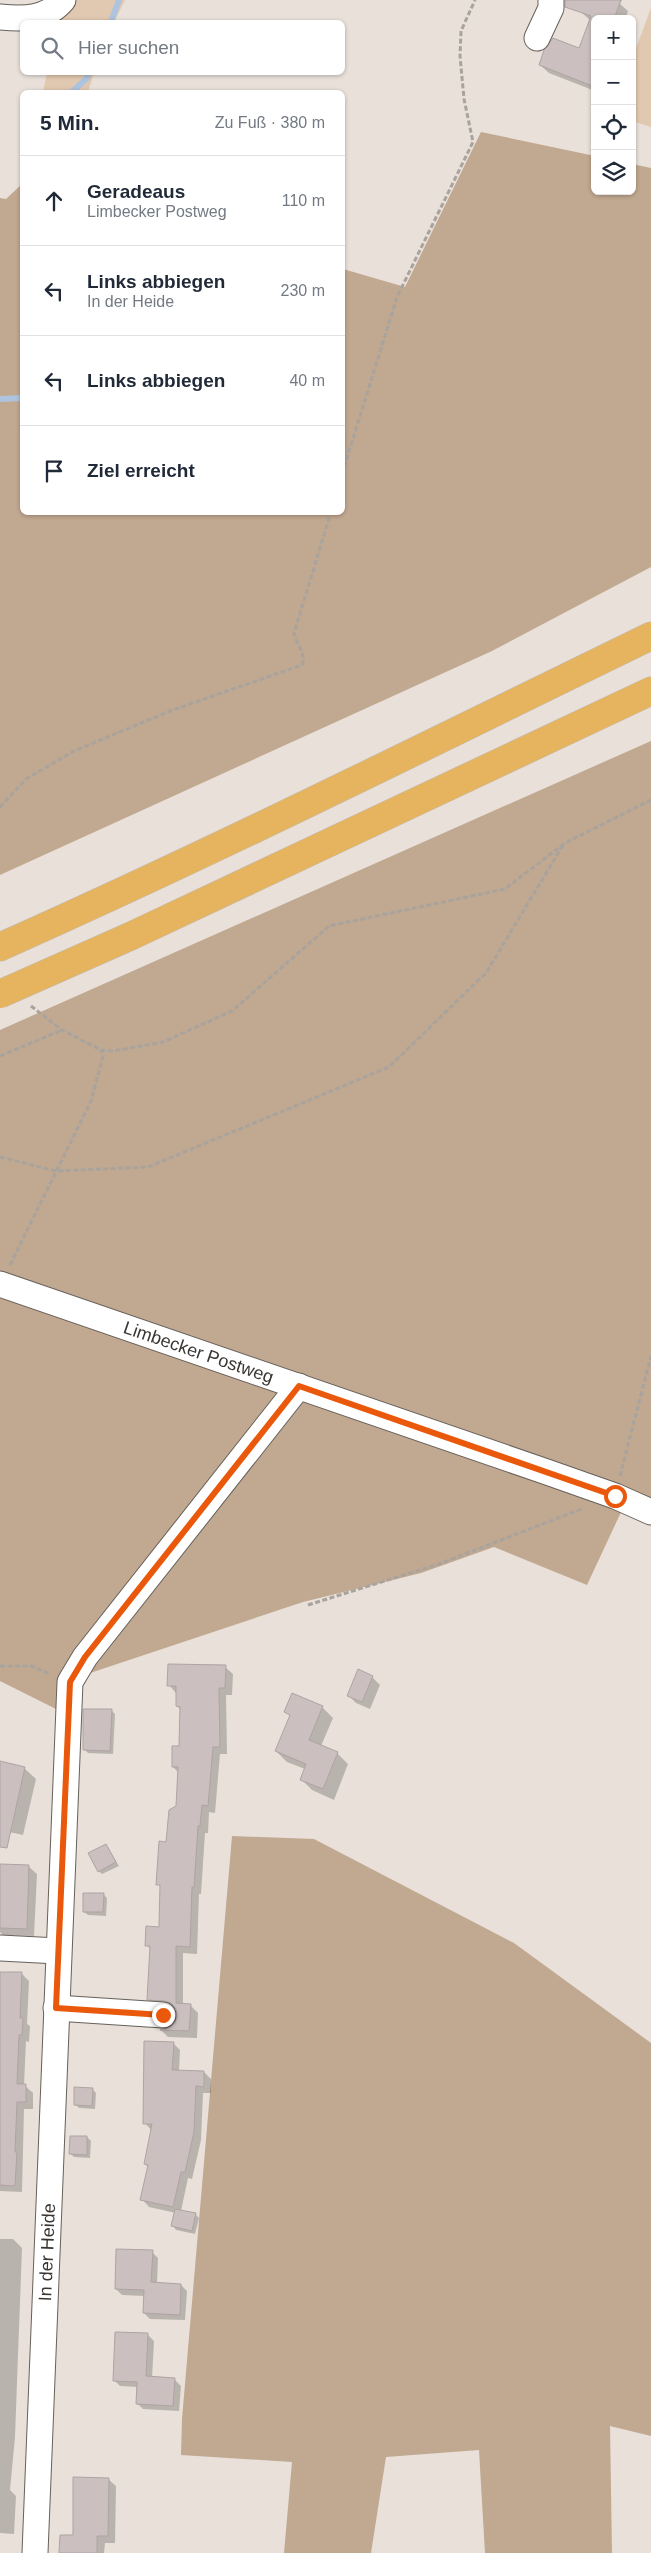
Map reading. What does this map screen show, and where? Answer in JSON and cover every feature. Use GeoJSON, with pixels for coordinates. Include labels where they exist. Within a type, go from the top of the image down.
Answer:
{"type":"FeatureCollection","features":[{"type":"Feature","properties":{"kind":"highway"},"geometry":{"type":"LineString","coordinates":[[0,947],[112,897],[440,741],[651,636]]}},
{"type":"Feature","properties":{"kind":"highway"},"geometry":{"type":"LineString","coordinates":[[12,998],[131,936],[651,691]]}},
{"type":"Feature","properties":{"kind":"street"},"geometry":{"type":"LineString","coordinates":[[0,16],[23,19],[43,15],[57,7],[63,0]]}},
{"type":"Feature","properties":{"kind":"street"},"geometry":{"type":"LineString","coordinates":[[537,38],[551,8],[551,0]]}},
{"type":"Feature","properties":{"kind":"street","name":"Limbecker Postweg"},"geometry":{"type":"LineString","coordinates":[[0,1284],[615,1496],[651,1512]]}},
{"type":"Feature","properties":{"kind":"street","name":"In der Heide"},"geometry":{"type":"LineString","coordinates":[[35,2553],[70,1682],[85,1657],[299,1386]]}},
{"type":"Feature","properties":{"kind":"street"},"geometry":{"type":"LineString","coordinates":[[0,1948],[58,1951]]}},
{"type":"Feature","properties":{"kind":"street"},"geometry":{"type":"LineString","coordinates":[[56,2008],[163,2015]]}},
{"type":"Feature","properties":{"kind":"path"},"geometry":{"type":"LineString","coordinates":[[345,464],[397,297],[473,142],[460,48],[461,31],[475,0]]}},
{"type":"Feature","properties":{"kind":"path"},"geometry":{"type":"LineString","coordinates":[[0,807],[26,779],[74,751],[170,711],[302,666],[305,661],[296,643],[294,633],[330,515]]}},
{"type":"Feature","properties":{"kind":"path"},"geometry":{"type":"LineString","coordinates":[[12,998],[62,1030],[101,1050],[113,1050],[163,1042],[232,1011],[329,926],[505,889],[565,843],[651,800]]}},
{"type":"Feature","properties":{"kind":"path"},"geometry":{"type":"LineString","coordinates":[[0,1157],[56,1171],[148,1167],[389,1066],[486,973],[565,843]]}},
{"type":"Feature","properties":{"kind":"path"},"geometry":{"type":"LineString","coordinates":[[0,1056],[62,1030]]}},
{"type":"Feature","properties":{"kind":"path"},"geometry":{"type":"LineString","coordinates":[[0,1284],[92,1102],[103,1056],[101,1050]]}},
{"type":"Feature","properties":{"kind":"path"},"geometry":{"type":"LineString","coordinates":[[308,1605],[439,1564],[615,1496],[651,1356]]}},
{"type":"Feature","properties":{"kind":"path"},"geometry":{"type":"LineString","coordinates":[[0,1666],[31,1666],[70,1682]]}},
{"type":"Feature","properties":{"kind":"shaded area"},"geometry":{"type":"Polygon","coordinates":[[[63,0],[125,0],[115,20],[58,20],[63,0]]]}},
{"type":"Feature","properties":{"kind":"shaded area"},"geometry":{"type":"Polygon","coordinates":[[[651,8],[651,127],[636,122],[636,48],[651,8]]]}},
{"type":"Feature","properties":{"kind":"shaded area"},"geometry":{"type":"Polygon","coordinates":[[[46,75],[93,75],[89,90],[43,90],[46,75]]]}},
{"type":"Feature","properties":{"kind":"shaded area"},"geometry":{"type":"Polygon","coordinates":[[[481,132],[591,155],[591,195],[636,195],[636,165],[651,168],[651,567],[492,651],[0,875],[0,198],[6,199],[20,186],[20,515],[345,515],[345,270],[405,287],[481,132]]]}},
{"type":"Feature","properties":{"kind":"shaded area"},"geometry":{"type":"Polygon","coordinates":[[[651,741],[651,1500],[622,1510],[587,1585],[494,1547],[421,1573],[303,1602],[57,1684],[56,1709],[0,1681],[0,1030],[651,741]]]}},
{"type":"Feature","properties":{"kind":"shaded area"},"geometry":{"type":"Polygon","coordinates":[[[232,1836],[314,1839],[514,1943],[651,2043],[651,2436],[610,2426],[612,2553],[485,2553],[479,2450],[386,2457],[371,2553],[284,2553],[292,2462],[181,2455],[182,2419],[232,1836]]]}},
{"type":"Feature","properties":{"kind":"building"},"geometry":{"type":"Polygon","coordinates":[[[565,0],[621,0],[615,15],[591,16],[565,7],[565,0]]]}},
{"type":"Feature","properties":{"kind":"building"},"geometry":{"type":"Polygon","coordinates":[[[591,16],[591,85],[539,65],[544,50],[553,38],[579,48],[591,16]]]}},
{"type":"Feature","properties":{"kind":"building"},"geometry":{"type":"Polygon","coordinates":[[[168,1664],[226,1665],[225,1688],[219,1688],[220,1747],[213,1747],[208,1806],[202,1805],[200,1826],[198,1826],[194,1887],[192,1887],[190,1947],[176,1946],[176,2003],[191,2004],[189,2031],[160,2030],[169,2028],[175,2023],[176,2009],[171,2003],[147,2000],[150,1946],[145,1946],[146,1926],[159,1927],[160,1885],[156,1885],[159,1841],[166,1842],[169,1810],[176,1806],[178,1767],[172,1767],[172,1746],[179,1746],[180,1707],[176,1706],[176,1686],[167,1686],[168,1664]]]}},
{"type":"Feature","properties":{"kind":"building"},"geometry":{"type":"Polygon","coordinates":[[[358,1669],[373,1676],[362,1702],[347,1696],[358,1669]]]}},
{"type":"Feature","properties":{"kind":"building"},"geometry":{"type":"Polygon","coordinates":[[[292,1693],[323,1706],[309,1740],[338,1752],[323,1789],[300,1780],[306,1764],[275,1751],[290,1715],[284,1712],[292,1693]]]}},
{"type":"Feature","properties":{"kind":"building"},"geometry":{"type":"Polygon","coordinates":[[[83,1709],[112,1709],[110,1751],[83,1750],[83,1709]]]}},
{"type":"Feature","properties":{"kind":"building"},"geometry":{"type":"Polygon","coordinates":[[[0,1761],[25,1767],[7,1848],[0,1847],[0,1761]]]}},
{"type":"Feature","properties":{"kind":"building"},"geometry":{"type":"Polygon","coordinates":[[[106,1844],[116,1862],[98,1872],[88,1853],[106,1844]]]}},
{"type":"Feature","properties":{"kind":"building"},"geometry":{"type":"Polygon","coordinates":[[[0,1864],[29,1865],[27,1929],[0,1928],[0,1864]]]}},
{"type":"Feature","properties":{"kind":"building"},"geometry":{"type":"Polygon","coordinates":[[[83,1893],[104,1893],[103,1912],[83,1912],[83,1893]]]}},
{"type":"Feature","properties":{"kind":"building"},"geometry":{"type":"Polygon","coordinates":[[[0,1972],[22,1972],[20,2018],[23,2018],[22,2035],[19,2035],[17,2084],[26,2084],[26,2102],[17,2102],[15,2152],[17,2152],[15,2185],[13,2186],[0,2185],[0,1972]]]}},
{"type":"Feature","properties":{"kind":"building"},"geometry":{"type":"Polygon","coordinates":[[[144,2041],[174,2042],[172,2070],[204,2071],[204,2087],[196,2086],[194,2132],[185,2172],[181,2172],[173,2207],[140,2200],[148,2165],[144,2164],[152,2124],[143,2124],[144,2041]]]}},
{"type":"Feature","properties":{"kind":"building"},"geometry":{"type":"Polygon","coordinates":[[[74,2087],[93,2088],[92,2106],[74,2105],[74,2087]]]}},
{"type":"Feature","properties":{"kind":"building"},"geometry":{"type":"Polygon","coordinates":[[[70,2136],[87,2136],[87,2155],[69,2154],[70,2136]]]}},
{"type":"Feature","properties":{"kind":"building"},"geometry":{"type":"Polygon","coordinates":[[[175,2209],[196,2213],[192,2231],[171,2226],[175,2209]]]}},
{"type":"Feature","properties":{"kind":"building"},"geometry":{"type":"Polygon","coordinates":[[[116,2249],[153,2250],[151,2282],[181,2284],[180,2315],[143,2313],[144,2290],[115,2289],[116,2249]]]}},
{"type":"Feature","properties":{"kind":"building"},"geometry":{"type":"Polygon","coordinates":[[[115,2332],[148,2333],[146,2376],[175,2378],[173,2406],[136,2404],[137,2382],[113,2381],[115,2332]]]}},
{"type":"Feature","properties":{"kind":"building"},"geometry":{"type":"Polygon","coordinates":[[[73,2477],[109,2478],[108,2536],[97,2536],[97,2553],[59,2553],[60,2535],[73,2535],[73,2477]]]}},
{"type":"Feature","properties":{"kind":"waterway"},"geometry":{"type":"LineString","coordinates":[[112,20],[119,0]]}},
{"type":"Feature","properties":{"kind":"waterway"},"geometry":{"type":"LineString","coordinates":[[74,90],[87,78],[88,75]]}},
{"type":"Feature","properties":{"kind":"waterway"},"geometry":{"type":"LineString","coordinates":[[0,399],[20,398]]}},
{"type":"Feature","properties":{"kind":"route"},"geometry":{"type":"LineString","coordinates":[[163,2015],[56,2008],[70,1682],[85,1657],[299,1386],[615,1496]]}}]}
